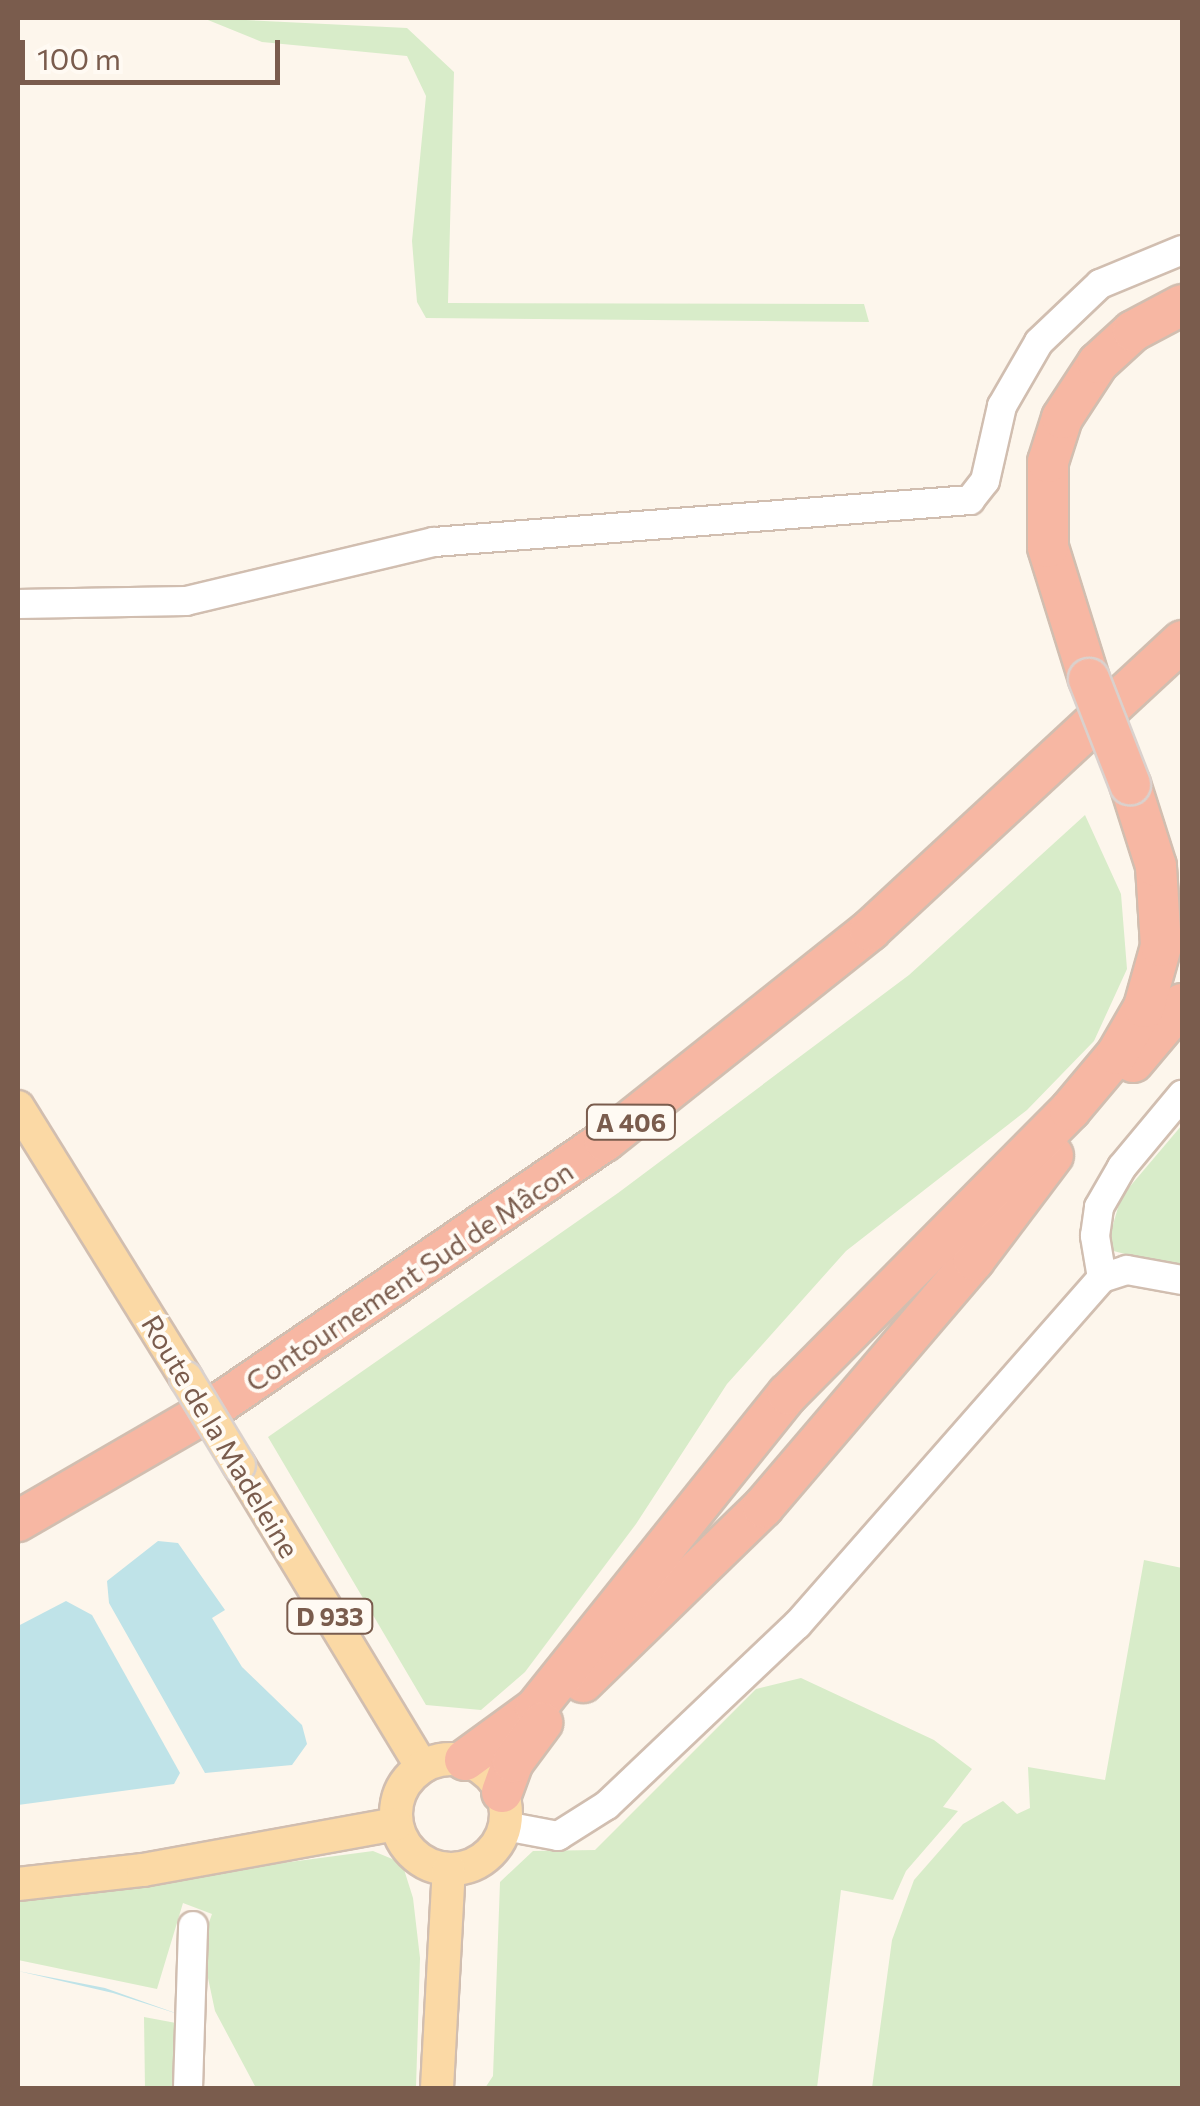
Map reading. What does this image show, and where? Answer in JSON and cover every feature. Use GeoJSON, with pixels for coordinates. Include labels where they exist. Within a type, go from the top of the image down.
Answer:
{"type":"FeatureCollection","features":[{"type":"Feature","properties":{"kind":"highway"},"geometry":{"type":"LineString","coordinates":[[464,1760],[536,1708],[788,1394],[1070,1110],[1117,1054],[1144,1007],[1161,946],[1156,866],[1050,558],[1048,462],[1062,418],[1098,363],[1132,331],[1182,304]]}},
{"type":"Feature","properties":{"kind":"highway","name":"Contournement Sud de Mâcon"},"geometry":{"type":"LineString","coordinates":[[18,1520],[213,1408],[604,1142],[870,930],[1182,641]]}},
{"type":"Feature","properties":{"kind":"highway","name":"Contournement Sud de Mâcon"},"geometry":{"type":"LineString","coordinates":[[18,1548],[247,1416],[630,1154],[895,942],[1182,676]]}},
{"type":"Feature","properties":{"kind":"highway"},"geometry":{"type":"LineString","coordinates":[[504,1809],[513,1762],[546,1718],[763,1508],[1182,1004]]}},
{"type":"Feature","properties":{"kind":"main road","name":"Route de la Madeleine"},"geometry":{"type":"LineString","coordinates":[[18,1107],[422,1767]]}},
{"type":"Feature","properties":{"kind":"main road"},"geometry":{"type":"LineString","coordinates":[[464,1760],[483,1768],[504,1809],[485,1858],[448,1869],[409,1850],[396,1824],[400,1792],[422,1767],[464,1760]]}},
{"type":"Feature","properties":{"kind":"main road"},"geometry":{"type":"LineString","coordinates":[[18,1884],[180,1864],[396,1824]]}},
{"type":"Feature","properties":{"kind":"main road"},"geometry":{"type":"LineString","coordinates":[[437,2088],[448,1869]]}},
{"type":"Feature","properties":{"kind":"street"},"geometry":{"type":"LineString","coordinates":[[18,604],[186,601],[434,542],[970,500],[985,481],[1002,406],[1039,342],[1100,284],[1182,250]]}},
{"type":"Feature","properties":{"kind":"street"},"geometry":{"type":"LineString","coordinates":[[1102,1278],[1095,1236],[1099,1207],[1122,1167],[1182,1095]]}},
{"type":"Feature","properties":{"kind":"street"},"geometry":{"type":"LineString","coordinates":[[504,1809],[558,1836],[607,1805],[797,1626],[1102,1278],[1127,1270],[1182,1280]]}},
{"type":"Feature","properties":{"kind":"street"},"geometry":{"type":"LineString","coordinates":[[188,2088],[193,1926]]}},
{"type":"Feature","properties":{"kind":"green space"},"geometry":{"type":"Polygon","coordinates":[[[203,18],[407,28],[454,72],[448,303],[864,304],[869,322],[426,318],[417,302],[412,241],[426,96],[407,56],[262,42],[203,18]]]}},
{"type":"Feature","properties":{"kind":"green space"},"geometry":{"type":"Polygon","coordinates":[[[1085,815],[1121,894],[1127,969],[1094,1041],[1027,1110],[846,1251],[727,1384],[636,1524],[525,1672],[481,1710],[426,1705],[268,1437],[618,1193],[909,975],[1085,815]]]}},
{"type":"Feature","properties":{"kind":"green space"},"geometry":{"type":"Polygon","coordinates":[[[1182,1125],[1182,1269],[1106,1249],[1121,1197],[1182,1125]]]}},
{"type":"Feature","properties":{"kind":"green space"},"geometry":{"type":"Polygon","coordinates":[[[1144,1560],[1182,1568],[1182,2088],[872,2088],[892,1940],[914,1880],[963,1824],[1003,1801],[1017,1814],[1030,1808],[1028,1767],[1105,1780],[1144,1560]]]}},
{"type":"Feature","properties":{"kind":"green space"},"geometry":{"type":"Polygon","coordinates":[[[801,1678],[934,1740],[972,1769],[943,1807],[958,1811],[906,1871],[893,1900],[841,1890],[817,2088],[485,2088],[493,2076],[500,1882],[533,1851],[595,1850],[756,1689],[801,1678]]]}},
{"type":"Feature","properties":{"kind":"green space"},"geometry":{"type":"Polygon","coordinates":[[[373,1851],[402,1863],[413,1898],[420,1958],[416,2088],[256,2088],[215,2011],[201,1945],[212,1914],[183,1903],[157,1989],[18,1960],[18,1898],[373,1851]]]}},
{"type":"Feature","properties":{"kind":"green space"},"geometry":{"type":"Polygon","coordinates":[[[144,2017],[176,2023],[174,2088],[145,2088],[144,2017]]]}},
{"type":"Feature","properties":{"kind":"water"},"geometry":{"type":"Polygon","coordinates":[[[158,1541],[178,1543],[225,1610],[212,1618],[242,1667],[302,1725],[307,1744],[292,1765],[205,1773],[109,1603],[107,1581],[158,1541]]]}},
{"type":"Feature","properties":{"kind":"water"},"geometry":{"type":"Polygon","coordinates":[[[66,1601],[92,1615],[180,1773],[174,1784],[18,1805],[18,1626],[66,1601]]]}},
{"type":"Feature","properties":{"kind":"water"},"geometry":{"type":"Polygon","coordinates":[[[18,1971],[105,1988],[181,2015],[113,1993],[18,1971]]]}}]}
